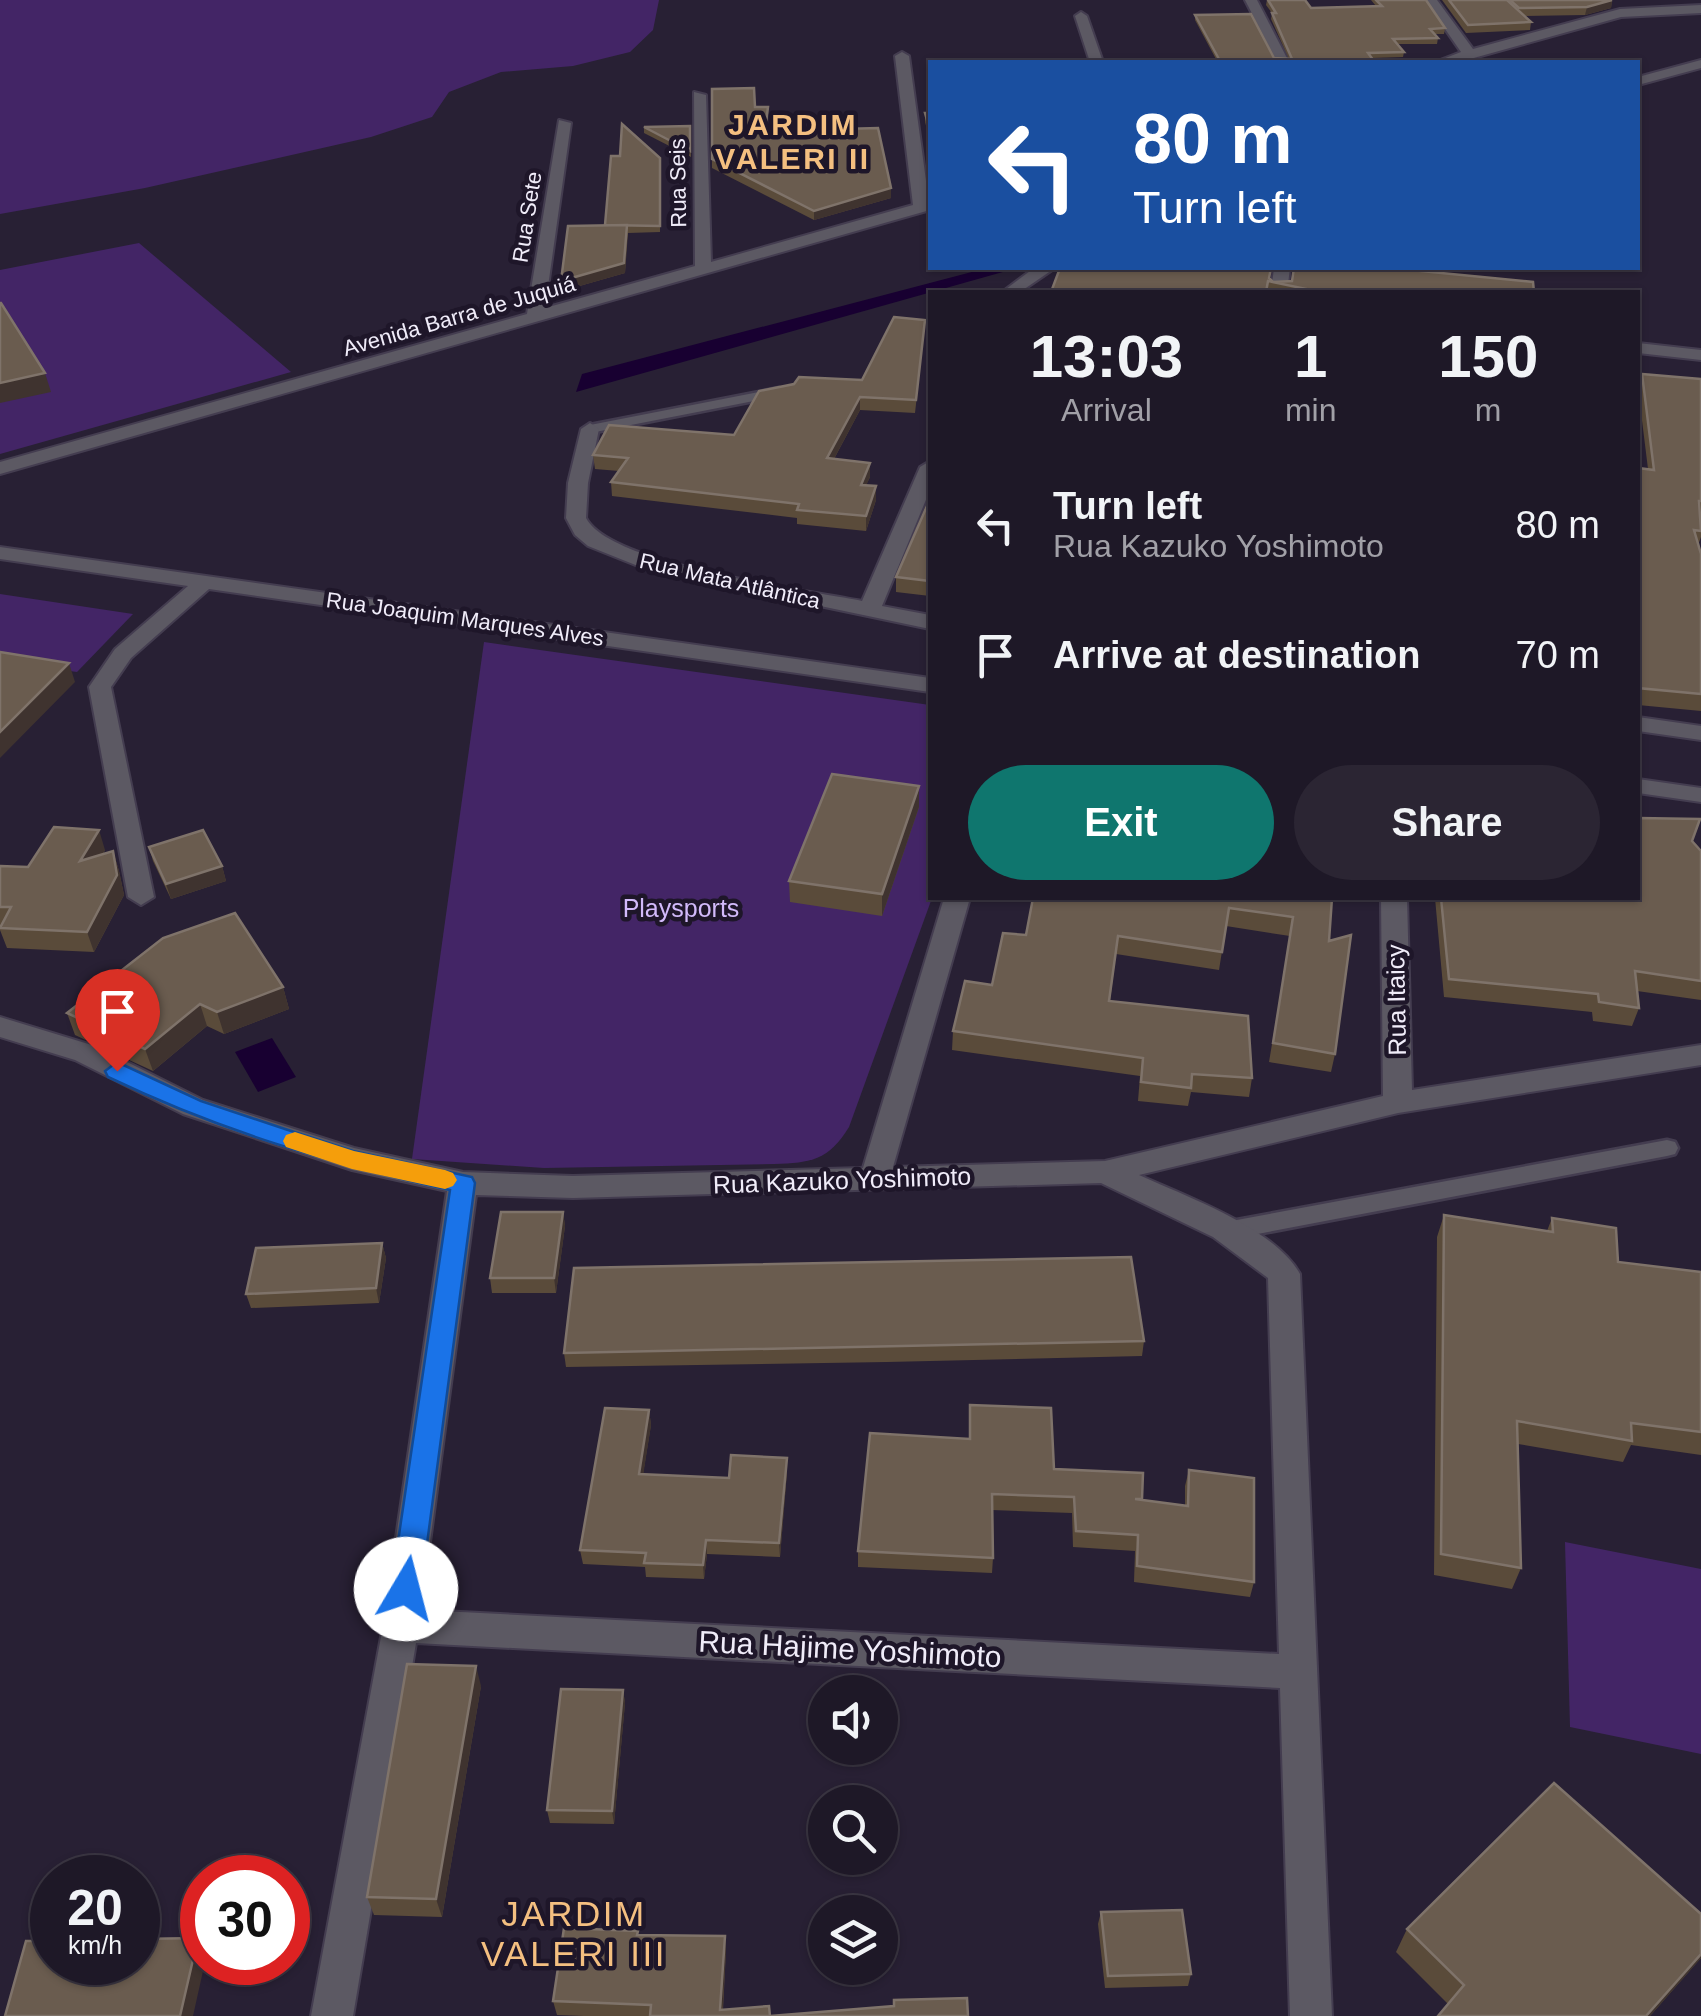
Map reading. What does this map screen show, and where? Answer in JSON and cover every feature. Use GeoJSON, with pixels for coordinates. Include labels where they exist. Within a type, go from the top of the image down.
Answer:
{"type":"FeatureCollection","features":[{"type":"Feature","properties":{"kind":"street"},"geometry":{"type":"LineString","coordinates":[[1251,0],[1283,60]]}},
{"type":"Feature","properties":{"kind":"street"},"geometry":{"type":"LineString","coordinates":[[1431,0],[1470,54]]}},
{"type":"Feature","properties":{"kind":"street"},"geometry":{"type":"LineString","coordinates":[[1606,0],[1620,14]]}},
{"type":"Feature","properties":{"kind":"street"},"geometry":{"type":"LineString","coordinates":[[1449,60],[1620,14],[1701,9]]}},
{"type":"Feature","properties":{"kind":"street"},"geometry":{"type":"LineString","coordinates":[[1081,16],[1095,60]]}},
{"type":"Feature","properties":{"kind":"street"},"geometry":{"type":"LineString","coordinates":[[902,56],[926,206]]}},
{"type":"Feature","properties":{"kind":"street"},"geometry":{"type":"LineString","coordinates":[[1640,80],[1701,64]]}},
{"type":"Feature","properties":{"kind":"street","name":"Rua Seis"},"geometry":{"type":"LineString","coordinates":[[698,95],[703,269]]}},
{"type":"Feature","properties":{"kind":"street","name":"Rua Sete"},"geometry":{"type":"LineString","coordinates":[[534,318],[564,123]]}},
{"type":"Feature","properties":{"kind":"street","name":"Avenida Barra de Juquiá"},"geometry":{"type":"LineString","coordinates":[[0,468],[926,206]]}},
{"type":"Feature","properties":{"kind":"street"},"geometry":{"type":"LineString","coordinates":[[1012,290],[1041,270]]}},
{"type":"Feature","properties":{"kind":"street"},"geometry":{"type":"LineString","coordinates":[[1640,348],[1701,355]]}},
{"type":"Feature","properties":{"kind":"street","name":"Rua Mata Atlântica"},"geometry":{"type":"LineString","coordinates":[[590,429],[574,505],[575,522],[584,536],[611,552],[648,564],[928,622]]}},
{"type":"Feature","properties":{"kind":"street"},"geometry":{"type":"LineString","coordinates":[[868,612],[928,471]]}},
{"type":"Feature","properties":{"kind":"street","name":"Rua Joaquim Marques Alves"},"geometry":{"type":"LineString","coordinates":[[0,552],[202,584],[928,685]]}},
{"type":"Feature","properties":{"kind":"street"},"geometry":{"type":"LineString","coordinates":[[141,897],[106,708],[99,698],[100,682],[114,664],[202,584]]}},
{"type":"Feature","properties":{"kind":"street"},"geometry":{"type":"LineString","coordinates":[[1640,724],[1701,734]]}},
{"type":"Feature","properties":{"kind":"street"},"geometry":{"type":"LineString","coordinates":[[1640,786],[1701,796]]}},
{"type":"Feature","properties":{"kind":"street"},"geometry":{"type":"LineString","coordinates":[[875,1178],[956,900]]}},
{"type":"Feature","properties":{"kind":"street","name":"Rua Itaicy"},"geometry":{"type":"LineString","coordinates":[[1394,900],[1398,1103]]}},
{"type":"Feature","properties":{"kind":"street","name":"Rua Kazuko Yoshimoto"},"geometry":{"type":"LineString","coordinates":[[0,1026],[85,1053],[192,1107],[352,1160],[463,1183],[622,1186],[1105,1172],[1398,1103],[1701,1055]]}},
{"type":"Feature","properties":{"kind":"street"},"geometry":{"type":"LineString","coordinates":[[1105,1172],[1224,1232],[1267,1257],[1284,1274],[1311,2016]]}},
{"type":"Feature","properties":{"kind":"street"},"geometry":{"type":"LineString","coordinates":[[332,2016],[401,1626],[463,1183]]}},
{"type":"Feature","properties":{"kind":"street","name":"Rua Hajime Yoshimoto"},"geometry":{"type":"LineString","coordinates":[[401,1626],[1298,1672]]}},
{"type":"Feature","properties":{"kind":"lane"},"geometry":{"type":"LineString","coordinates":[[590,429],[788,390]]}},
{"type":"Feature","properties":{"kind":"lane"},"geometry":{"type":"LineString","coordinates":[[1224,1232],[1667,1148]]}},
{"type":"Feature","properties":{"kind":"green space"},"geometry":{"type":"Polygon","coordinates":[[[0,0],[659,0],[653,30],[630,52],[573,66],[501,72],[449,92],[432,117],[371,137],[145,188],[0,214],[0,0]]]}},
{"type":"Feature","properties":{"kind":"green space"},"geometry":{"type":"Polygon","coordinates":[[[139,243],[291,372],[0,454],[0,270],[139,243]]]}},
{"type":"Feature","properties":{"kind":"green space"},"geometry":{"type":"Polygon","coordinates":[[[0,594],[133,614],[77,672],[0,661],[0,594]]]}},
{"type":"Feature","properties":{"kind":"green space","name":"Playsports"},"geometry":{"type":"Polygon","coordinates":[[[484,642],[928,705],[928,900],[931,900],[849,1127],[834,1147],[809,1161],[787,1163],[544,1168],[412,1159],[484,642]]]}},
{"type":"Feature","properties":{"kind":"green space"},"geometry":{"type":"Polygon","coordinates":[[[1565,1542],[1701,1569],[1701,1754],[1570,1727],[1565,1542]]]}},
{"type":"Feature","properties":{"kind":"shaded area"},"geometry":{"type":"Polygon","coordinates":[[[979,270],[1010,270],[576,392],[582,374],[979,270]]]}},
{"type":"Feature","properties":{"kind":"shaded area"},"geometry":{"type":"Polygon","coordinates":[[[272,1038],[296,1077],[258,1092],[235,1052],[272,1038]]]}},
{"type":"Feature","properties":{"kind":"building"},"geometry":{"type":"Polygon","coordinates":[[[1268,0],[1305,0],[1311,8],[1382,6],[1376,0],[1426,0],[1445,28],[1430,29],[1438,38],[1393,39],[1404,52],[1368,53],[1373,60],[1219,60],[1195,15],[1251,14],[1274,58],[1292,59],[1272,13],[1276,13],[1268,0]]]}},
{"type":"Feature","properties":{"kind":"building"},"geometry":{"type":"Polygon","coordinates":[[[1449,0],[1507,0],[1531,22],[1468,25],[1449,0]]]}},
{"type":"Feature","properties":{"kind":"building"},"geometry":{"type":"Polygon","coordinates":[[[1510,0],[1612,0],[1587,7],[1519,8],[1510,0]]]}},
{"type":"Feature","properties":{"kind":"building"},"geometry":{"type":"Polygon","coordinates":[[[754,88],[755,107],[768,107],[765,131],[878,128],[891,188],[814,211],[712,159],[712,89],[754,88]]]}},
{"type":"Feature","properties":{"kind":"building"},"geometry":{"type":"Polygon","coordinates":[[[622,124],[660,158],[660,226],[605,225],[611,156],[620,156],[622,124]]]}},
{"type":"Feature","properties":{"kind":"building"},"geometry":{"type":"Polygon","coordinates":[[[690,126],[690,151],[644,127],[690,126]]]}},
{"type":"Feature","properties":{"kind":"building"},"geometry":{"type":"Polygon","coordinates":[[[627,225],[624,263],[561,281],[568,226],[627,225]]]}},
{"type":"Feature","properties":{"kind":"building"},"geometry":{"type":"Polygon","coordinates":[[[1059,270],[1271,270],[1269,278],[1273,282],[1292,281],[1294,270],[1410,270],[1533,282],[1534,290],[1311,290],[1268,281],[1266,290],[1052,290],[1059,270]]]}},
{"type":"Feature","properties":{"kind":"building"},"geometry":{"type":"Polygon","coordinates":[[[1,303],[45,373],[0,383],[1,303]]]}},
{"type":"Feature","properties":{"kind":"building"},"geometry":{"type":"Polygon","coordinates":[[[894,317],[925,320],[916,400],[860,397],[827,458],[870,463],[861,485],[876,486],[866,516],[797,510],[799,504],[611,482],[628,458],[593,455],[609,425],[734,435],[759,391],[794,384],[799,377],[862,380],[894,317]]]}},
{"type":"Feature","properties":{"kind":"building"},"geometry":{"type":"Polygon","coordinates":[[[1642,374],[1701,379],[1701,531],[1694,530],[1701,554],[1701,694],[1640,688],[1640,468],[1654,470],[1642,374]]]}},
{"type":"Feature","properties":{"kind":"building"},"geometry":{"type":"Polygon","coordinates":[[[928,504],[928,581],[896,577],[928,504]]]}},
{"type":"Feature","properties":{"kind":"building"},"geometry":{"type":"Polygon","coordinates":[[[0,652],[69,663],[0,732],[0,652]]]}},
{"type":"Feature","properties":{"kind":"building"},"geometry":{"type":"Polygon","coordinates":[[[832,774],[919,786],[882,894],[789,881],[832,774]]]}},
{"type":"Feature","properties":{"kind":"building"},"geometry":{"type":"Polygon","coordinates":[[[1640,818],[1700,819],[1692,841],[1701,851],[1701,981],[1635,971],[1639,1008],[1599,1002],[1598,994],[1449,979],[1441,900],[1640,900],[1640,818]]]}},
{"type":"Feature","properties":{"kind":"building"},"geometry":{"type":"Polygon","coordinates":[[[54,827],[99,830],[80,861],[113,851],[117,875],[87,932],[0,928],[11,907],[0,907],[0,866],[28,867],[54,827]]]}},
{"type":"Feature","properties":{"kind":"building"},"geometry":{"type":"Polygon","coordinates":[[[203,830],[222,866],[166,884],[149,847],[203,830]]]}},
{"type":"Feature","properties":{"kind":"building"},"geometry":{"type":"Polygon","coordinates":[[[1033,900],[1332,900],[1329,941],[1351,935],[1335,1054],[1273,1043],[1293,917],[1229,908],[1222,952],[1118,936],[1109,1001],[1248,1016],[1252,1078],[1192,1074],[1191,1088],[1141,1082],[1143,1058],[953,1031],[965,981],[992,985],[1003,933],[1026,935],[1033,900]]]}},
{"type":"Feature","properties":{"kind":"building"},"geometry":{"type":"Polygon","coordinates":[[[235,913],[283,987],[217,1012],[200,1004],[145,1049],[67,1013],[163,938],[235,913]]]}},
{"type":"Feature","properties":{"kind":"building"},"geometry":{"type":"Polygon","coordinates":[[[501,1212],[563,1212],[554,1278],[490,1278],[501,1212]]]}},
{"type":"Feature","properties":{"kind":"building"},"geometry":{"type":"Polygon","coordinates":[[[1444,1215],[1553,1232],[1552,1218],[1616,1228],[1618,1262],[1701,1272],[1701,1432],[1631,1423],[1632,1441],[1517,1421],[1521,1568],[1441,1554],[1444,1215]]]}},
{"type":"Feature","properties":{"kind":"building"},"geometry":{"type":"Polygon","coordinates":[[[382,1243],[376,1288],[246,1294],[256,1248],[382,1243]]]}},
{"type":"Feature","properties":{"kind":"building"},"geometry":{"type":"Polygon","coordinates":[[[1131,1257],[1144,1341],[564,1353],[574,1268],[1131,1257]]]}},
{"type":"Feature","properties":{"kind":"building"},"geometry":{"type":"Polygon","coordinates":[[[970,1405],[1051,1408],[1054,1469],[1143,1473],[1142,1499],[1135,1499],[1188,1506],[1189,1470],[1254,1478],[1254,1582],[1137,1566],[1138,1535],[1076,1531],[1074,1497],[992,1494],[993,1558],[858,1551],[870,1433],[970,1439],[970,1405]]]}},
{"type":"Feature","properties":{"kind":"building"},"geometry":{"type":"Polygon","coordinates":[[[605,1408],[649,1410],[639,1474],[729,1478],[731,1455],[787,1458],[779,1543],[706,1540],[703,1565],[644,1563],[646,1553],[580,1550],[605,1408]]]}},
{"type":"Feature","properties":{"kind":"building"},"geometry":{"type":"Polygon","coordinates":[[[407,1664],[476,1666],[436,1899],[367,1897],[407,1664]]]}},
{"type":"Feature","properties":{"kind":"building"},"geometry":{"type":"Polygon","coordinates":[[[561,1689],[623,1690],[612,1811],[547,1810],[561,1689]]]}},
{"type":"Feature","properties":{"kind":"building"},"geometry":{"type":"Polygon","coordinates":[[[1554,1783],[1701,1914],[1701,1954],[1646,2016],[1438,2016],[1464,1985],[1407,1929],[1554,1783]]]}},
{"type":"Feature","properties":{"kind":"building"},"geometry":{"type":"Polygon","coordinates":[[[1182,1910],[1191,1974],[1108,1976],[1101,1912],[1182,1910]]]}},
{"type":"Feature","properties":{"kind":"building"},"geometry":{"type":"Polygon","coordinates":[[[564,1928],[638,1931],[637,1935],[725,1936],[720,2010],[769,2006],[770,2016],[650,2016],[651,2005],[553,2001],[564,1928]]]}},
{"type":"Feature","properties":{"kind":"building"},"geometry":{"type":"Polygon","coordinates":[[[180,1938],[180,1985],[187,1985],[180,2016],[5,2016],[26,1941],[30,1941],[30,1985],[160,1985],[160,1939],[180,1938]]]}},
{"type":"Feature","properties":{"kind":"building"},"geometry":{"type":"Polygon","coordinates":[[[967,1998],[968,2016],[770,2016],[894,2006],[894,2000],[967,1998]]]}},
{"type":"Feature","properties":{"kind":"slow traffic"},"geometry":{"type":"LineString","coordinates":[[295,1141],[352,1160],[445,1180]]}},
{"type":"Feature","properties":{"kind":"district","name":"JARDIM VALERI II"},"geometry":{"type":"Point","coordinates":[793,141]}},
{"type":"Feature","properties":{"kind":"district","name":"JARDIM VALERI III"},"geometry":{"type":"Point","coordinates":[574,1933]}},
{"type":"Feature","properties":{"kind":"route"},"geometry":{"type":"LineString","coordinates":[[117,1071],[192,1107],[352,1160],[463,1183],[406,1589]]}}]}
